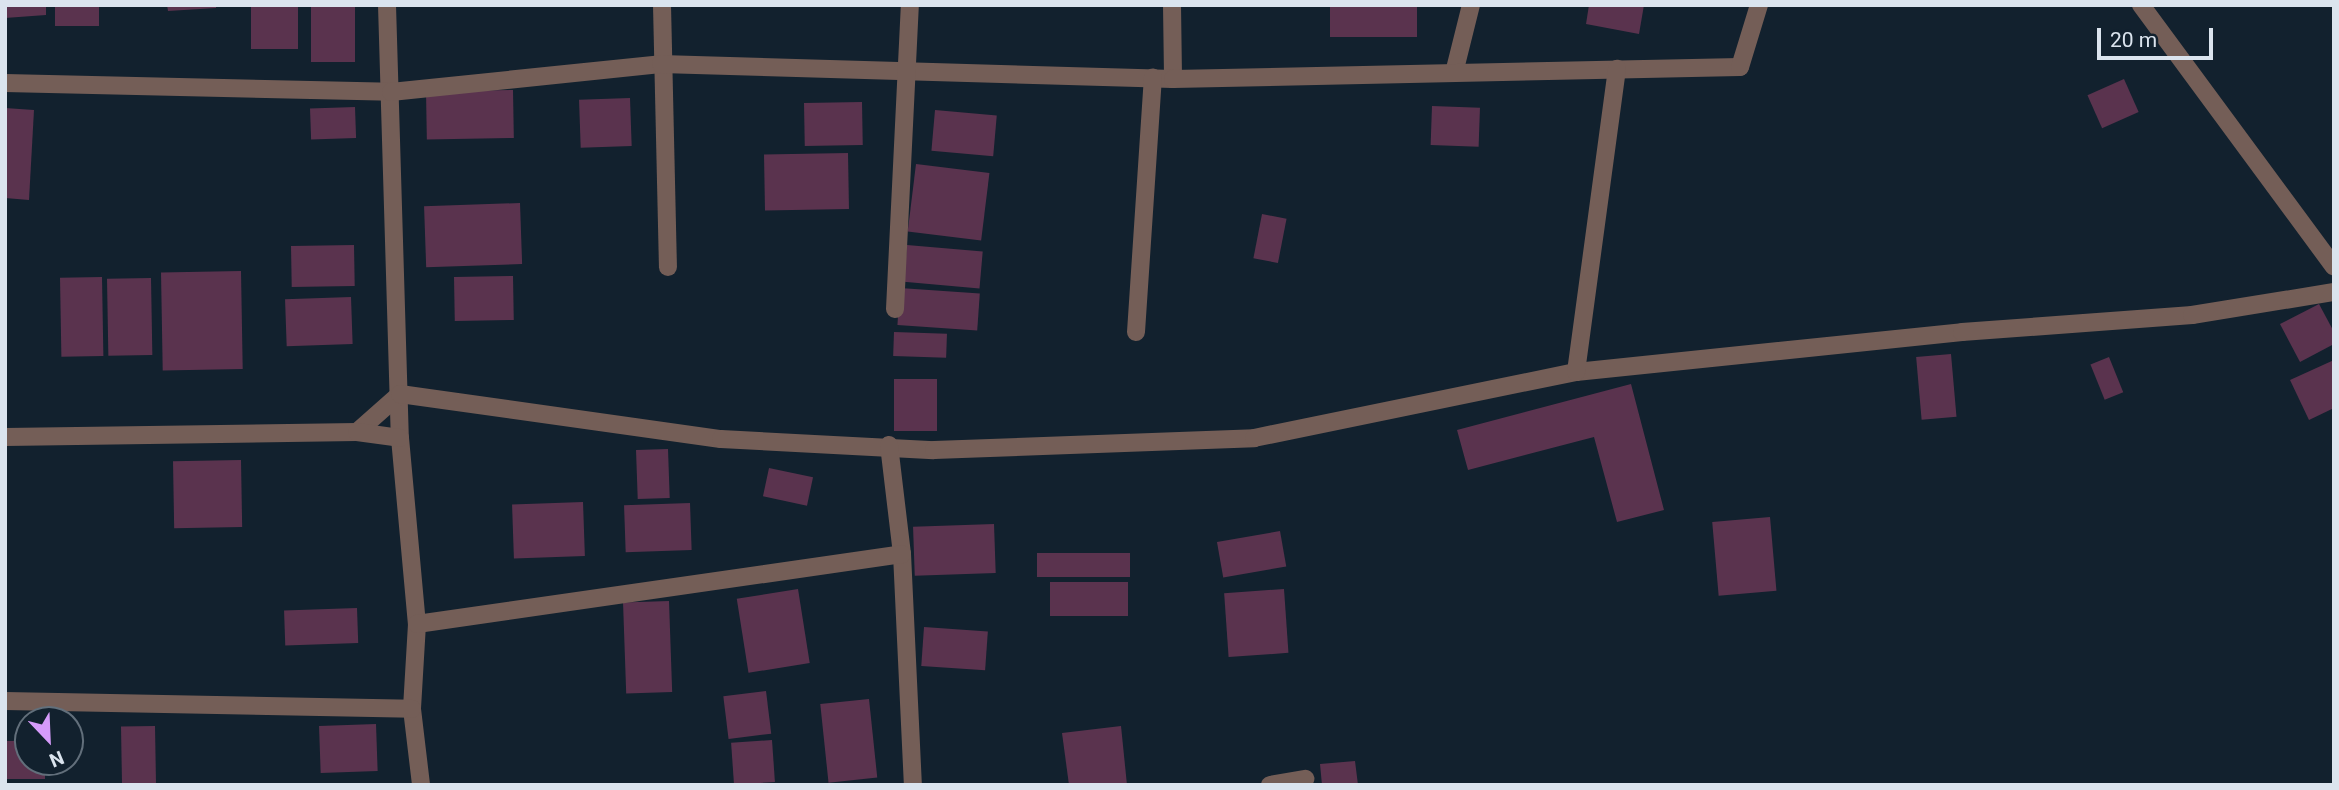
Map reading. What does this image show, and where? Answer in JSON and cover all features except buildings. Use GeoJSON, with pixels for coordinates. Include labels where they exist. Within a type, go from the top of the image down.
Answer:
{"type":"FeatureCollection","features":[{"type":"Feature","properties":{"kind":"street"},"geometry":{"type":"LineString","coordinates":[[387,5],[400,438],[418,624],[412,709],[421,785]]}},
{"type":"Feature","properties":{"kind":"street"},"geometry":{"type":"LineString","coordinates":[[662,5],[661,64],[668,267]]}},
{"type":"Feature","properties":{"kind":"street"},"geometry":{"type":"LineString","coordinates":[[895,309],[909,71],[910,5]]}},
{"type":"Feature","properties":{"kind":"street"},"geometry":{"type":"LineString","coordinates":[[1172,5],[1173,79]]}},
{"type":"Feature","properties":{"kind":"street"},"geometry":{"type":"LineString","coordinates":[[1454,73],[1471,5]]}},
{"type":"Feature","properties":{"kind":"street"},"geometry":{"type":"LineString","coordinates":[[5,83],[391,92],[661,64],[1173,79],[1740,67],[1759,5]]}},
{"type":"Feature","properties":{"kind":"street"},"geometry":{"type":"LineString","coordinates":[[2141,5],[2334,267]]}},
{"type":"Feature","properties":{"kind":"street"},"geometry":{"type":"LineString","coordinates":[[1576,372],[1617,69]]}},
{"type":"Feature","properties":{"kind":"street"},"geometry":{"type":"LineString","coordinates":[[1136,332],[1153,78]]}},
{"type":"Feature","properties":{"kind":"street"},"geometry":{"type":"LineString","coordinates":[[356,432],[400,394],[721,439],[888,445],[934,450],[1254,438],[1576,372],[1962,332],[2193,315],[2334,292]]}},
{"type":"Feature","properties":{"kind":"street"},"geometry":{"type":"LineString","coordinates":[[5,437],[356,432],[400,438]]}},
{"type":"Feature","properties":{"kind":"street"},"geometry":{"type":"LineString","coordinates":[[888,445],[902,554],[913,785]]}},
{"type":"Feature","properties":{"kind":"street"},"geometry":{"type":"LineString","coordinates":[[418,624],[902,554]]}},
{"type":"Feature","properties":{"kind":"street"},"geometry":{"type":"LineString","coordinates":[[5,701],[412,709]]}},
{"type":"Feature","properties":{"kind":"street"},"geometry":{"type":"LineString","coordinates":[[1270,785],[1305,779]]}}]}
